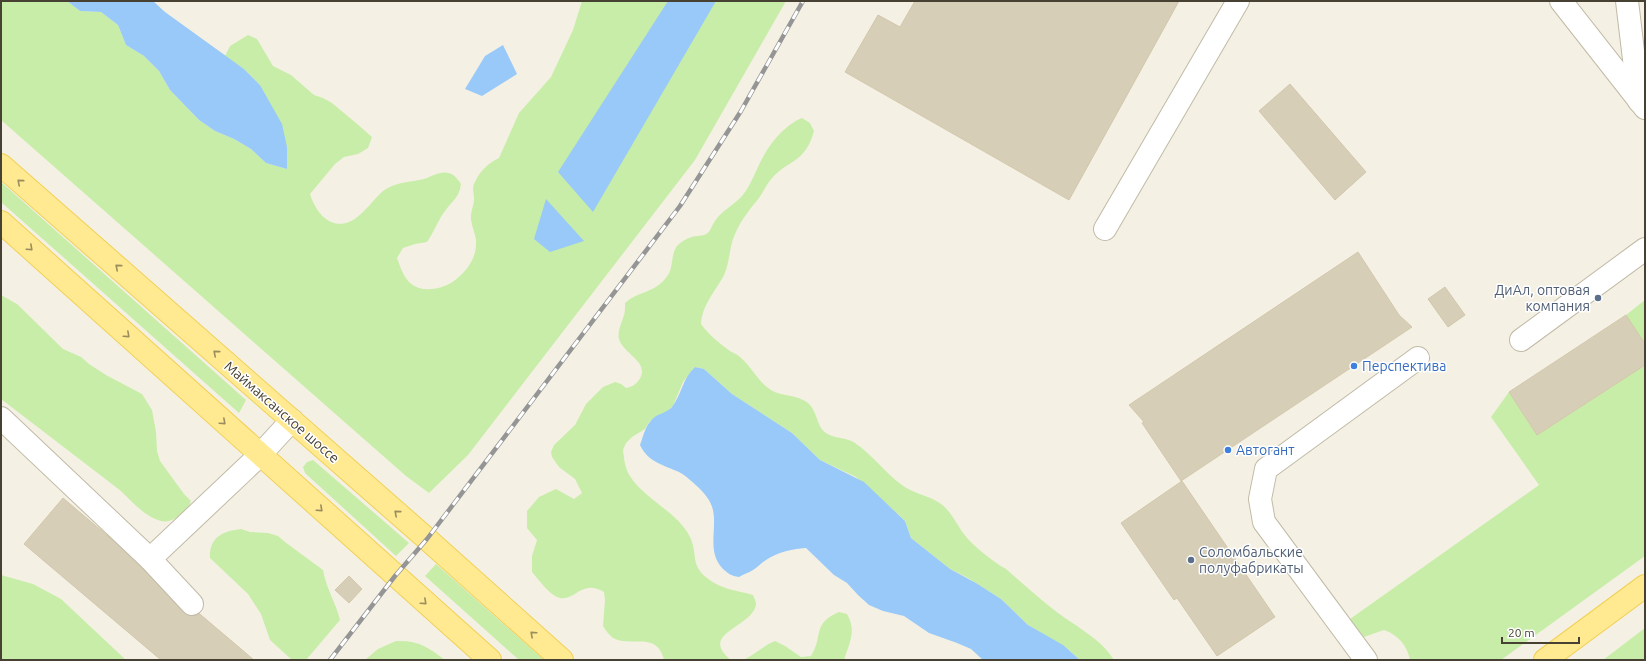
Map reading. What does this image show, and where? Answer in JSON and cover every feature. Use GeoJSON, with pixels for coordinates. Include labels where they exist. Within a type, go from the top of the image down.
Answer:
{"type":"FeatureCollection","features":[{"type":"Feature","properties":{"kind":"main road","name":"Маймаксанское шоссе"},"geometry":{"type":"LineString","coordinates":[[1,165],[292,420],[562,660]]}},
{"type":"Feature","properties":{"kind":"main road"},"geometry":{"type":"LineString","coordinates":[[1,222],[490,660]]}},
{"type":"Feature","properties":{"kind":"main road"},"geometry":{"type":"LineString","coordinates":[[1545,660],[1645,586]]}},
{"type":"Feature","properties":{"kind":"lane"},"geometry":{"type":"LineString","coordinates":[[1105,228],[1238,1]]}},
{"type":"Feature","properties":{"kind":"lane"},"geometry":{"type":"LineString","coordinates":[[1561,1],[1642,104]]}},
{"type":"Feature","properties":{"kind":"lane"},"geometry":{"type":"LineString","coordinates":[[1627,1],[1642,104]]}},
{"type":"Feature","properties":{"kind":"lane"},"geometry":{"type":"LineString","coordinates":[[1521,340],[1645,249]]}},
{"type":"Feature","properties":{"kind":"lane"},"geometry":{"type":"LineString","coordinates":[[1366,660],[1264,522],[1260,499],[1266,469],[1418,358]]}},
{"type":"Feature","properties":{"kind":"lane"},"geometry":{"type":"LineString","coordinates":[[1,418],[150,559],[192,604]]}},
{"type":"Feature","properties":{"kind":"lane"},"geometry":{"type":"LineString","coordinates":[[150,559],[260,454],[292,420]]}},
{"type":"Feature","properties":{"kind":"green space"},"geometry":{"type":"Polygon","coordinates":[[[1,1],[67,1],[80,11],[101,12],[118,25],[126,45],[144,56],[159,71],[170,90],[199,120],[215,131],[234,139],[251,149],[266,163],[287,169],[287,147],[260,85],[244,69],[225,56],[230,46],[248,35],[257,39],[273,66],[291,75],[314,95],[332,103],[372,137],[368,148],[358,154],[344,157],[335,164],[310,194],[317,209],[325,219],[338,224],[353,220],[383,191],[398,184],[424,179],[439,173],[454,175],[460,182],[460,189],[457,196],[443,215],[427,242],[403,248],[397,258],[407,280],[410,283],[419,288],[432,289],[440,288],[451,283],[470,265],[476,247],[476,240],[471,223],[474,201],[473,186],[484,168],[499,158],[519,113],[551,77],[573,30],[582,1],[786,1],[695,160],[468,455],[429,493],[406,476],[1,120],[1,1]]]}},
{"type":"Feature","properties":{"kind":"green space"},"geometry":{"type":"Polygon","coordinates":[[[802,118],[810,123],[814,131],[810,142],[806,150],[800,156],[782,169],[769,182],[740,224],[733,239],[726,270],[706,305],[701,324],[718,342],[739,356],[766,387],[780,394],[799,398],[808,403],[814,410],[820,427],[826,433],[855,443],[868,453],[902,485],[943,505],[951,514],[964,534],[976,547],[1006,569],[1058,613],[1096,640],[1114,660],[1080,660],[1070,651],[1028,625],[1001,599],[968,578],[950,569],[911,538],[905,521],[856,477],[820,460],[792,433],[732,394],[704,369],[695,367],[683,382],[673,406],[666,412],[650,421],[645,429],[632,437],[626,443],[623,453],[627,470],[637,485],[670,513],[690,537],[696,564],[702,573],[718,585],[753,595],[756,604],[753,612],[723,636],[720,643],[722,651],[731,660],[664,660],[661,651],[656,645],[650,642],[620,641],[613,638],[603,626],[605,600],[604,592],[596,588],[589,588],[583,589],[569,597],[557,597],[547,589],[532,572],[532,556],[537,540],[527,528],[527,511],[539,497],[556,489],[574,499],[582,493],[575,479],[559,467],[552,457],[551,452],[554,445],[575,425],[586,404],[603,387],[615,382],[626,388],[633,386],[638,382],[642,374],[642,368],[639,363],[619,339],[625,303],[636,296],[653,289],[663,281],[670,271],[676,247],[688,238],[708,233],[718,217],[745,192],[765,153],[774,141],[784,129],[802,118]]]}},
{"type":"Feature","properties":{"kind":"green space"},"geometry":{"type":"Polygon","coordinates":[[[1,182],[246,400],[239,413],[1,202],[1,182]]]}},
{"type":"Feature","properties":{"kind":"green space"},"geometry":{"type":"Polygon","coordinates":[[[1,295],[17,304],[63,349],[81,357],[106,375],[142,394],[152,410],[156,432],[157,451],[160,461],[184,494],[191,501],[187,512],[169,521],[163,521],[149,516],[121,491],[1,399],[1,295]]]}},
{"type":"Feature","properties":{"kind":"green space"},"geometry":{"type":"Polygon","coordinates":[[[1645,300],[1645,344],[1626,315],[1645,300]]]}},
{"type":"Feature","properties":{"kind":"green space"},"geometry":{"type":"Polygon","coordinates":[[[1645,365],[1645,556],[1501,660],[1410,660],[1407,650],[1401,641],[1389,632],[1384,630],[1364,637],[1350,619],[1539,485],[1491,417],[1509,392],[1537,435],[1645,365]]]}},
{"type":"Feature","properties":{"kind":"green space"},"geometry":{"type":"Polygon","coordinates":[[[313,460],[409,543],[396,556],[305,473],[303,467],[307,462],[313,460]]]}},
{"type":"Feature","properties":{"kind":"green space"},"geometry":{"type":"Polygon","coordinates":[[[241,529],[250,532],[268,533],[278,536],[323,570],[326,583],[340,620],[306,660],[292,660],[270,640],[261,614],[248,594],[210,558],[212,545],[218,536],[228,531],[241,529]]]}},
{"type":"Feature","properties":{"kind":"green space"},"geometry":{"type":"Polygon","coordinates":[[[436,564],[544,660],[519,660],[425,576],[436,564]]]}},
{"type":"Feature","properties":{"kind":"green space"},"geometry":{"type":"Polygon","coordinates":[[[1,575],[33,584],[61,599],[126,660],[1,660],[1,575]]]}},
{"type":"Feature","properties":{"kind":"green space"},"geometry":{"type":"Polygon","coordinates":[[[839,612],[847,614],[850,620],[852,632],[844,660],[743,660],[775,641],[801,657],[811,656],[815,649],[821,626],[830,617],[839,612]]]}},
{"type":"Feature","properties":{"kind":"green space"},"geometry":{"type":"Polygon","coordinates":[[[1645,628],[1645,660],[1603,660],[1645,628]]]}},
{"type":"Feature","properties":{"kind":"green space"},"geometry":{"type":"Polygon","coordinates":[[[396,641],[417,643],[433,651],[445,660],[365,660],[378,649],[396,641]]]}},
{"type":"Feature","properties":{"kind":"water"},"geometry":{"type":"Polygon","coordinates":[[[67,1],[153,1],[165,12],[244,69],[260,85],[282,124],[287,147],[287,169],[266,163],[251,149],[234,139],[215,131],[199,120],[170,90],[159,71],[144,56],[126,45],[118,25],[101,12],[80,11],[67,1]]]}},
{"type":"Feature","properties":{"kind":"water"},"geometry":{"type":"Polygon","coordinates":[[[668,1],[716,1],[593,212],[558,172],[668,1]]]}},
{"type":"Feature","properties":{"kind":"water"},"geometry":{"type":"Polygon","coordinates":[[[503,45],[517,74],[482,96],[465,89],[485,56],[503,45]]]}},
{"type":"Feature","properties":{"kind":"water"},"geometry":{"type":"Polygon","coordinates":[[[546,199],[584,241],[550,252],[534,239],[546,199]]]}},
{"type":"Feature","properties":{"kind":"water"},"geometry":{"type":"Polygon","coordinates":[[[695,367],[704,369],[732,394],[792,433],[820,460],[864,482],[905,521],[911,538],[950,569],[1001,599],[1028,625],[1063,645],[1080,660],[983,660],[971,649],[929,633],[904,616],[883,611],[869,605],[847,583],[834,575],[806,548],[790,550],[775,555],[764,561],[753,570],[739,577],[732,575],[723,569],[717,561],[714,553],[714,518],[713,510],[708,498],[696,485],[682,474],[652,459],[643,451],[640,445],[650,422],[656,416],[672,407],[687,376],[695,367]]]}},
{"type":"Feature","properties":{"kind":"building"},"geometry":{"type":"Polygon","coordinates":[[[915,1],[1179,1],[1069,200],[845,72],[878,15],[900,27],[915,1]]]}},
{"type":"Feature","properties":{"kind":"building"},"geometry":{"type":"Polygon","coordinates":[[[1290,84],[1366,172],[1335,200],[1259,111],[1290,84]]]}},
{"type":"Feature","properties":{"kind":"building"},"geometry":{"type":"Polygon","coordinates":[[[1358,252],[1399,315],[1412,327],[1181,481],[1142,423],[1144,422],[1129,405],[1358,252]]]}},
{"type":"Feature","properties":{"kind":"building"},"geometry":{"type":"Polygon","coordinates":[[[1445,287],[1465,315],[1448,327],[1428,299],[1445,287]]]}},
{"type":"Feature","properties":{"kind":"building"},"geometry":{"type":"Polygon","coordinates":[[[1626,315],[1645,344],[1645,365],[1537,435],[1509,392],[1626,315]]]}},
{"type":"Feature","properties":{"kind":"building","name":"Соломбальские полуфабрикаты"},"geometry":{"type":"Polygon","coordinates":[[[1182,481],[1275,617],[1217,656],[1177,598],[1174,600],[1121,523],[1182,481]]]}},
{"type":"Feature","properties":{"kind":"building"},"geometry":{"type":"Polygon","coordinates":[[[63,498],[254,660],[161,660],[24,544],[63,498]]]}},
{"type":"Feature","properties":{"kind":"building"},"geometry":{"type":"Polygon","coordinates":[[[349,576],[362,589],[349,603],[335,590],[349,576]]]}},
{"type":"Feature","properties":{"kind":"railway"},"geometry":{"type":"LineString","coordinates":[[330,660],[395,576],[427,539],[680,206],[741,111],[803,1]]}},
{"type":"Feature","properties":{"kind":"place","name":"ДиАл, оптовая компания"},"geometry":{"type":"Point","coordinates":[1598,298]}},
{"type":"Feature","properties":{"kind":"place","name":"Перспектива"},"geometry":{"type":"Point","coordinates":[1354,366]}},
{"type":"Feature","properties":{"kind":"place","name":"Автогант"},"geometry":{"type":"Point","coordinates":[1228,450]}},
{"type":"Feature","properties":{"kind":"place","name":"Соломбальские полуфабрикаты"},"geometry":{"type":"Point","coordinates":[1191,560]}}]}
